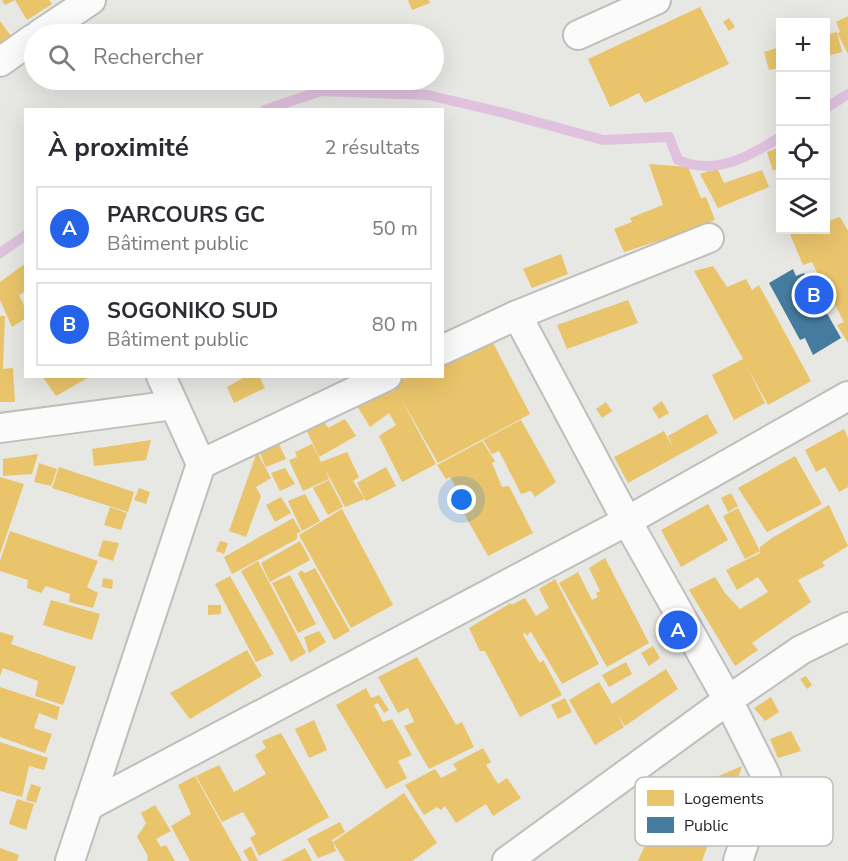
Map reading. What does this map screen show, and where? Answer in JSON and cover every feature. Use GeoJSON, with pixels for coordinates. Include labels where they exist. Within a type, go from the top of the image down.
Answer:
{"type":"FeatureCollection","features":[{"type":"Feature","properties":{"kind":"street"},"geometry":{"type":"LineString","coordinates":[[55,24],[91,0]]}},
{"type":"Feature","properties":{"kind":"street"},"geometry":{"type":"LineString","coordinates":[[578,35],[656,0]]}},
{"type":"Feature","properties":{"kind":"street"},"geometry":{"type":"LineString","coordinates":[[0,62],[24,45]]}},
{"type":"Feature","properties":{"kind":"street"},"geometry":{"type":"LineString","coordinates":[[444,349],[517,315],[709,238]]}},
{"type":"Feature","properties":{"kind":"street"},"geometry":{"type":"LineString","coordinates":[[517,315],[627,521],[728,700],[765,777]]}},
{"type":"Feature","properties":{"kind":"street"},"geometry":{"type":"LineString","coordinates":[[70,861],[201,464],[162,378]]}},
{"type":"Feature","properties":{"kind":"street"},"geometry":{"type":"LineString","coordinates":[[201,464],[383,378]]}},
{"type":"Feature","properties":{"kind":"street"},"geometry":{"type":"LineString","coordinates":[[88,806],[627,521],[848,396]]}},
{"type":"Feature","properties":{"kind":"street"},"geometry":{"type":"LineString","coordinates":[[0,428],[174,405]]}},
{"type":"Feature","properties":{"kind":"street"},"geometry":{"type":"LineString","coordinates":[[507,861],[728,700],[801,650],[848,627]]}},
{"type":"Feature","properties":{"kind":"street"},"geometry":{"type":"LineString","coordinates":[[738,861],[743,846]]}},
{"type":"Feature","properties":{"kind":"building: Logements"},"geometry":{"type":"Polygon","coordinates":[[[2,0],[15,0],[5,5],[2,0]]]}},
{"type":"Feature","properties":{"kind":"building: Logements"},"geometry":{"type":"Polygon","coordinates":[[[15,0],[49,0],[52,4],[27,20],[15,0]]]}},
{"type":"Feature","properties":{"kind":"building: Logements"},"geometry":{"type":"Polygon","coordinates":[[[408,0],[429,0],[430,3],[412,10],[408,0]]]}},
{"type":"Feature","properties":{"kind":"building: Logements"},"geometry":{"type":"Polygon","coordinates":[[[700,7],[729,64],[645,103],[639,93],[610,107],[588,59],[700,7]]]}},
{"type":"Feature","properties":{"kind":"building: Logements"},"geometry":{"type":"Polygon","coordinates":[[[848,16],[848,54],[838,34],[840,31],[836,22],[848,16]]]}},
{"type":"Feature","properties":{"kind":"building: Logements"},"geometry":{"type":"Polygon","coordinates":[[[729,18],[735,27],[729,31],[723,22],[729,18]]]}},
{"type":"Feature","properties":{"kind":"building: Logements"},"geometry":{"type":"Polygon","coordinates":[[[0,21],[11,36],[0,44],[0,21]]]}},
{"type":"Feature","properties":{"kind":"building: Logements"},"geometry":{"type":"Polygon","coordinates":[[[837,32],[842,52],[830,55],[830,34],[837,32]]]}},
{"type":"Feature","properties":{"kind":"building: Logements"},"geometry":{"type":"Polygon","coordinates":[[[776,48],[776,69],[769,70],[764,52],[776,48]]]}},
{"type":"Feature","properties":{"kind":"building: Logements"},"geometry":{"type":"Polygon","coordinates":[[[776,149],[776,170],[773,171],[767,152],[776,149]]]}},
{"type":"Feature","properties":{"kind":"building: Logements"},"geometry":{"type":"Polygon","coordinates":[[[649,164],[688,167],[701,198],[706,197],[715,220],[624,252],[614,229],[632,222],[630,218],[663,205],[649,164]]]}},
{"type":"Feature","properties":{"kind":"building: Logements"},"geometry":{"type":"Polygon","coordinates":[[[717,168],[724,183],[762,170],[769,187],[718,208],[700,174],[717,168]]]}},
{"type":"Feature","properties":{"kind":"building: Logements"},"geometry":{"type":"Polygon","coordinates":[[[840,217],[848,231],[848,343],[837,325],[844,322],[832,299],[826,302],[813,279],[818,274],[812,262],[803,265],[790,234],[830,234],[830,221],[840,217]]]}},
{"type":"Feature","properties":{"kind":"building: Logements"},"geometry":{"type":"Polygon","coordinates":[[[561,254],[568,274],[532,288],[523,269],[561,254]]]}},
{"type":"Feature","properties":{"kind":"building: Logements"},"geometry":{"type":"Polygon","coordinates":[[[24,264],[24,292],[19,295],[24,306],[24,319],[12,327],[0,300],[0,282],[24,264]]]}},
{"type":"Feature","properties":{"kind":"building: Logements"},"geometry":{"type":"Polygon","coordinates":[[[713,266],[727,287],[746,279],[752,290],[759,285],[811,381],[768,405],[746,365],[765,403],[734,420],[712,375],[743,359],[694,271],[713,266]]]}},
{"type":"Feature","properties":{"kind":"building: Logements"},"geometry":{"type":"Polygon","coordinates":[[[628,300],[638,323],[567,349],[557,325],[628,300]]]}},
{"type":"Feature","properties":{"kind":"building: Logements"},"geometry":{"type":"Polygon","coordinates":[[[0,316],[5,316],[3,369],[13,368],[15,402],[0,402],[0,316]]]}},
{"type":"Feature","properties":{"kind":"building: Logements"},"geometry":{"type":"Polygon","coordinates":[[[492,341],[530,414],[438,463],[399,395],[436,464],[402,482],[379,436],[396,425],[389,413],[370,427],[357,406],[396,390],[393,384],[405,378],[444,378],[444,361],[492,341]]]}},
{"type":"Feature","properties":{"kind":"building: Logements"},"geometry":{"type":"Polygon","coordinates":[[[43,378],[88,378],[56,396],[43,378]]]}},
{"type":"Feature","properties":{"kind":"building: Logements"},"geometry":{"type":"Polygon","coordinates":[[[243,378],[260,378],[265,388],[234,403],[227,387],[243,378]]]}},
{"type":"Feature","properties":{"kind":"building: Logements"},"geometry":{"type":"Polygon","coordinates":[[[662,401],[669,413],[659,419],[652,408],[662,401]]]}},
{"type":"Feature","properties":{"kind":"building: Logements"},"geometry":{"type":"Polygon","coordinates":[[[606,402],[612,411],[602,418],[596,409],[606,402]]]}},
{"type":"Feature","properties":{"kind":"building: Logements"},"geometry":{"type":"Polygon","coordinates":[[[707,414],[718,433],[628,483],[614,457],[664,431],[673,448],[668,436],[707,414]]]}},
{"type":"Feature","properties":{"kind":"building: Logements"},"geometry":{"type":"Polygon","coordinates":[[[345,419],[356,436],[319,457],[306,429],[324,421],[328,428],[345,419]]]}},
{"type":"Feature","properties":{"kind":"building: Logements"},"geometry":{"type":"Polygon","coordinates":[[[521,420],[556,482],[535,497],[531,491],[521,494],[499,451],[492,454],[483,440],[521,420]]]}},
{"type":"Feature","properties":{"kind":"building: Logements"},"geometry":{"type":"Polygon","coordinates":[[[844,429],[848,438],[848,487],[839,492],[825,467],[816,472],[805,450],[844,429]]]}},
{"type":"Feature","properties":{"kind":"building: Logements"},"geometry":{"type":"Polygon","coordinates":[[[151,440],[146,460],[94,466],[92,449],[151,440]]]}},
{"type":"Feature","properties":{"kind":"building: Logements"},"geometry":{"type":"Polygon","coordinates":[[[482,441],[495,461],[492,463],[502,487],[509,486],[533,533],[488,556],[459,505],[465,503],[450,477],[446,479],[437,465],[482,441]]]}},
{"type":"Feature","properties":{"kind":"building: Logements"},"geometry":{"type":"Polygon","coordinates":[[[278,442],[286,459],[266,467],[259,451],[278,442]]]}},
{"type":"Feature","properties":{"kind":"building: Logements"},"geometry":{"type":"Polygon","coordinates":[[[312,444],[321,462],[347,452],[359,477],[353,481],[365,499],[345,507],[325,469],[329,479],[303,491],[289,460],[297,457],[295,452],[312,444]]]}},
{"type":"Feature","properties":{"kind":"building: Logements"},"geometry":{"type":"Polygon","coordinates":[[[257,452],[271,478],[256,487],[261,496],[246,537],[229,531],[257,452]]]}},
{"type":"Feature","properties":{"kind":"building: Logements"},"geometry":{"type":"Polygon","coordinates":[[[38,454],[32,474],[3,476],[3,459],[38,454]]]}},
{"type":"Feature","properties":{"kind":"building: Logements"},"geometry":{"type":"Polygon","coordinates":[[[795,456],[822,504],[767,532],[738,488],[795,456]]]}},
{"type":"Feature","properties":{"kind":"building: Logements"},"geometry":{"type":"Polygon","coordinates":[[[39,463],[57,469],[51,486],[34,482],[39,463]]]}},
{"type":"Feature","properties":{"kind":"building: Logements"},"geometry":{"type":"Polygon","coordinates":[[[59,467],[134,492],[128,512],[52,488],[59,467]]]}},
{"type":"Feature","properties":{"kind":"building: Logements"},"geometry":{"type":"Polygon","coordinates":[[[386,467],[396,486],[366,501],[357,483],[386,467]]]}},
{"type":"Feature","properties":{"kind":"building: Logements"},"geometry":{"type":"Polygon","coordinates":[[[285,468],[295,484],[280,491],[271,473],[285,468]]]}},
{"type":"Feature","properties":{"kind":"building: Logements"},"geometry":{"type":"Polygon","coordinates":[[[0,477],[24,484],[0,554],[0,477]]]}},
{"type":"Feature","properties":{"kind":"building: Logements"},"geometry":{"type":"Polygon","coordinates":[[[329,480],[343,507],[328,515],[313,488],[329,480]]]}},
{"type":"Feature","properties":{"kind":"building: Logements"},"geometry":{"type":"Polygon","coordinates":[[[139,488],[150,492],[146,504],[134,500],[139,488]]]}},
{"type":"Feature","properties":{"kind":"building: Logements"},"geometry":{"type":"Polygon","coordinates":[[[731,493],[738,506],[728,512],[721,498],[731,493]]]}},
{"type":"Feature","properties":{"kind":"building: Logements"},"geometry":{"type":"Polygon","coordinates":[[[305,494],[320,521],[302,531],[288,501],[305,494]]]}},
{"type":"Feature","properties":{"kind":"building: Logements"},"geometry":{"type":"Polygon","coordinates":[[[281,497],[291,513],[275,522],[266,505],[281,497]]]}},
{"type":"Feature","properties":{"kind":"building: Logements"},"geometry":{"type":"Polygon","coordinates":[[[708,504],[728,540],[681,567],[661,530],[708,504]]]}},
{"type":"Feature","properties":{"kind":"building: Logements"},"geometry":{"type":"Polygon","coordinates":[[[829,505],[848,546],[822,562],[825,566],[798,580],[811,602],[752,643],[758,650],[735,666],[689,590],[715,577],[725,593],[740,609],[768,592],[758,577],[737,590],[726,570],[760,553],[760,547],[772,538],[829,505]]]}},
{"type":"Feature","properties":{"kind":"building: Logements"},"geometry":{"type":"Polygon","coordinates":[[[110,507],[127,513],[121,530],[104,525],[110,507]]]}},
{"type":"Feature","properties":{"kind":"building: Logements"},"geometry":{"type":"Polygon","coordinates":[[[738,508],[760,551],[745,559],[723,516],[738,508]]]}},
{"type":"Feature","properties":{"kind":"building: Logements"},"geometry":{"type":"Polygon","coordinates":[[[342,509],[393,605],[351,628],[299,535],[342,509]]]}},
{"type":"Feature","properties":{"kind":"building: Logements"},"geometry":{"type":"Polygon","coordinates":[[[293,518],[301,532],[297,533],[297,539],[232,574],[224,557],[293,518]]]}},
{"type":"Feature","properties":{"kind":"building: Logements"},"geometry":{"type":"Polygon","coordinates":[[[10,531],[98,561],[87,587],[98,593],[93,608],[69,602],[70,594],[46,586],[41,593],[27,588],[28,580],[0,571],[0,561],[10,531]]]}},
{"type":"Feature","properties":{"kind":"building: Logements"},"geometry":{"type":"Polygon","coordinates":[[[103,540],[119,543],[113,561],[98,556],[103,540]]]}},
{"type":"Feature","properties":{"kind":"building: Logements"},"geometry":{"type":"Polygon","coordinates":[[[220,541],[228,543],[224,554],[216,551],[220,541]]]}},
{"type":"Feature","properties":{"kind":"building: Logements"},"geometry":{"type":"Polygon","coordinates":[[[300,541],[310,560],[270,582],[261,563],[300,541]]]}},
{"type":"Feature","properties":{"kind":"building: Logements"},"geometry":{"type":"Polygon","coordinates":[[[605,558],[649,643],[607,667],[559,583],[578,572],[592,600],[598,597],[596,593],[600,591],[589,568],[605,558]]]}},
{"type":"Feature","properties":{"kind":"building: Logements"},"geometry":{"type":"Polygon","coordinates":[[[258,561],[306,653],[291,662],[241,571],[258,561]]]}},
{"type":"Feature","properties":{"kind":"building: Logements"},"geometry":{"type":"Polygon","coordinates":[[[315,568],[350,631],[334,640],[298,574],[301,570],[305,573],[315,568]]]}},
{"type":"Feature","properties":{"kind":"building: Logements"},"geometry":{"type":"Polygon","coordinates":[[[290,575],[316,624],[298,633],[272,583],[290,575]]]}},
{"type":"Feature","properties":{"kind":"building: Logements"},"geometry":{"type":"Polygon","coordinates":[[[230,576],[274,654],[256,662],[215,584],[230,576]]]}},
{"type":"Feature","properties":{"kind":"building: Logements"},"geometry":{"type":"Polygon","coordinates":[[[103,578],[113,580],[112,589],[102,587],[103,578]]]}},
{"type":"Feature","properties":{"kind":"building: Logements"},"geometry":{"type":"Polygon","coordinates":[[[555,579],[599,664],[562,684],[531,632],[526,636],[525,632],[523,635],[540,663],[543,660],[562,695],[520,717],[485,651],[480,651],[469,628],[511,603],[511,605],[525,598],[536,616],[549,608],[539,589],[555,579]]]}},
{"type":"Feature","properties":{"kind":"building: Logements"},"geometry":{"type":"Polygon","coordinates":[[[51,600],[100,614],[92,640],[43,625],[51,600]]]}},
{"type":"Feature","properties":{"kind":"building: Logements"},"geometry":{"type":"Polygon","coordinates":[[[208,605],[221,605],[221,614],[208,615],[208,605]]]}},
{"type":"Feature","properties":{"kind":"building: Logements"},"geometry":{"type":"Polygon","coordinates":[[[319,631],[326,642],[309,653],[304,637],[319,631]]]}},
{"type":"Feature","properties":{"kind":"building: Logements"},"geometry":{"type":"Polygon","coordinates":[[[0,632],[14,636],[11,644],[76,667],[63,705],[35,696],[38,681],[3,668],[0,676],[0,632]]]}},
{"type":"Feature","properties":{"kind":"building: Logements"},"geometry":{"type":"Polygon","coordinates":[[[653,646],[660,658],[649,666],[641,653],[653,646]]]}},
{"type":"Feature","properties":{"kind":"building: Logements"},"geometry":{"type":"Polygon","coordinates":[[[247,650],[262,676],[190,719],[170,693],[247,650]]]}},
{"type":"Feature","properties":{"kind":"building: Logements"},"geometry":{"type":"Polygon","coordinates":[[[417,657],[456,725],[462,722],[474,747],[429,769],[404,726],[414,722],[408,708],[398,713],[378,677],[417,657]]]}},
{"type":"Feature","properties":{"kind":"building: Logements"},"geometry":{"type":"Polygon","coordinates":[[[626,662],[632,674],[609,687],[602,675],[626,662]]]}},
{"type":"Feature","properties":{"kind":"building: Logements"},"geometry":{"type":"Polygon","coordinates":[[[666,669],[678,689],[625,726],[617,714],[624,727],[595,745],[569,700],[599,682],[612,704],[666,669]]]}},
{"type":"Feature","properties":{"kind":"building: Logements"},"geometry":{"type":"Polygon","coordinates":[[[806,676],[812,685],[807,689],[800,679],[806,676]]]}},
{"type":"Feature","properties":{"kind":"building: Logements"},"geometry":{"type":"Polygon","coordinates":[[[0,687],[60,707],[57,720],[39,713],[34,728],[52,734],[45,753],[0,737],[0,687]]]}},
{"type":"Feature","properties":{"kind":"building: Logements"},"geometry":{"type":"Polygon","coordinates":[[[366,688],[371,698],[379,695],[389,710],[384,713],[378,703],[374,705],[383,722],[392,719],[412,755],[398,761],[407,778],[386,789],[336,705],[366,688]]]}},
{"type":"Feature","properties":{"kind":"building: Logements"},"geometry":{"type":"Polygon","coordinates":[[[771,697],[779,712],[765,721],[754,708],[771,697]]]}},
{"type":"Feature","properties":{"kind":"building: Logements"},"geometry":{"type":"Polygon","coordinates":[[[565,698],[572,712],[558,719],[551,705],[565,698]]]}},
{"type":"Feature","properties":{"kind":"building: Logements"},"geometry":{"type":"Polygon","coordinates":[[[314,720],[327,750],[309,758],[295,729],[314,720]]]}},
{"type":"Feature","properties":{"kind":"building: Logements"},"geometry":{"type":"Polygon","coordinates":[[[791,731],[801,751],[778,758],[770,739],[791,731]]]}},
{"type":"Feature","properties":{"kind":"building: Logements"},"geometry":{"type":"Polygon","coordinates":[[[281,733],[329,817],[259,856],[250,838],[256,834],[243,812],[222,822],[196,776],[219,765],[234,792],[266,774],[255,755],[266,748],[262,741],[281,733]]]}},
{"type":"Feature","properties":{"kind":"building: Logements"},"geometry":{"type":"Polygon","coordinates":[[[0,742],[48,758],[44,770],[29,766],[22,797],[0,791],[0,742]]]}},
{"type":"Feature","properties":{"kind":"building: Logements"},"geometry":{"type":"Polygon","coordinates":[[[483,748],[491,762],[486,765],[498,784],[507,778],[521,798],[493,816],[486,804],[456,823],[445,806],[441,810],[437,807],[424,815],[405,785],[435,769],[441,778],[457,770],[453,764],[483,748]]]}},
{"type":"Feature","properties":{"kind":"building: Logements"},"geometry":{"type":"Polygon","coordinates":[[[742,766],[739,777],[716,777],[742,766]]]}},
{"type":"Feature","properties":{"kind":"building: Logements"},"geometry":{"type":"Polygon","coordinates":[[[195,776],[242,861],[190,861],[171,826],[191,814],[178,785],[195,776]]]}},
{"type":"Feature","properties":{"kind":"building: Logements"},"geometry":{"type":"Polygon","coordinates":[[[31,784],[41,787],[36,803],[26,800],[31,784]]]}},
{"type":"Feature","properties":{"kind":"building: Logements"},"geometry":{"type":"Polygon","coordinates":[[[404,793],[437,843],[412,861],[345,861],[333,842],[404,793]]]}},
{"type":"Feature","properties":{"kind":"building: Logements"},"geometry":{"type":"Polygon","coordinates":[[[17,799],[34,804],[26,830],[9,824],[17,799]]]}},
{"type":"Feature","properties":{"kind":"building: Logements"},"geometry":{"type":"Polygon","coordinates":[[[155,805],[171,831],[156,839],[161,847],[166,845],[175,861],[147,861],[148,856],[137,837],[146,823],[141,813],[155,805]]]}},
{"type":"Feature","properties":{"kind":"building: Logements"},"geometry":{"type":"Polygon","coordinates":[[[340,822],[345,832],[332,840],[336,851],[318,858],[307,839],[340,822]]]}},
{"type":"Feature","properties":{"kind":"building: Logements"},"geometry":{"type":"Polygon","coordinates":[[[251,846],[258,861],[249,861],[243,851],[251,846]]]}},
{"type":"Feature","properties":{"kind":"building: Logements"},"geometry":{"type":"Polygon","coordinates":[[[645,846],[708,846],[702,861],[638,861],[645,846]]]}},
{"type":"Feature","properties":{"kind":"building: Logements"},"geometry":{"type":"Polygon","coordinates":[[[0,848],[19,855],[17,861],[0,861],[0,848]]]}},
{"type":"Feature","properties":{"kind":"building: Logements"},"geometry":{"type":"Polygon","coordinates":[[[305,848],[312,861],[281,861],[305,848]]]}},
{"type":"Feature","properties":{"kind":"building: Public"},"geometry":{"type":"Polygon","coordinates":[[[793,269],[796,276],[804,273],[841,338],[813,355],[805,338],[800,340],[769,283],[793,269]]]}},
{"type":"Feature","properties":{"kind":"waterway"},"geometry":{"type":"LineString","coordinates":[[271,108],[321,91],[428,95],[603,140],[669,137],[678,160],[705,166],[731,162],[776,139]]}},
{"type":"Feature","properties":{"kind":"waterway"},"geometry":{"type":"LineString","coordinates":[[830,105],[848,94]]}},
{"type":"Feature","properties":{"kind":"waterway"},"geometry":{"type":"LineString","coordinates":[[0,253],[24,236]]}},
{"type":"Feature","properties":{"kind":"place","name":"SOGONIKO SUD"},"geometry":{"type":"Point","coordinates":[814,295]}},
{"type":"Feature","properties":{"kind":"place","name":"PARCOURS GC"},"geometry":{"type":"Point","coordinates":[678,630]}}]}
